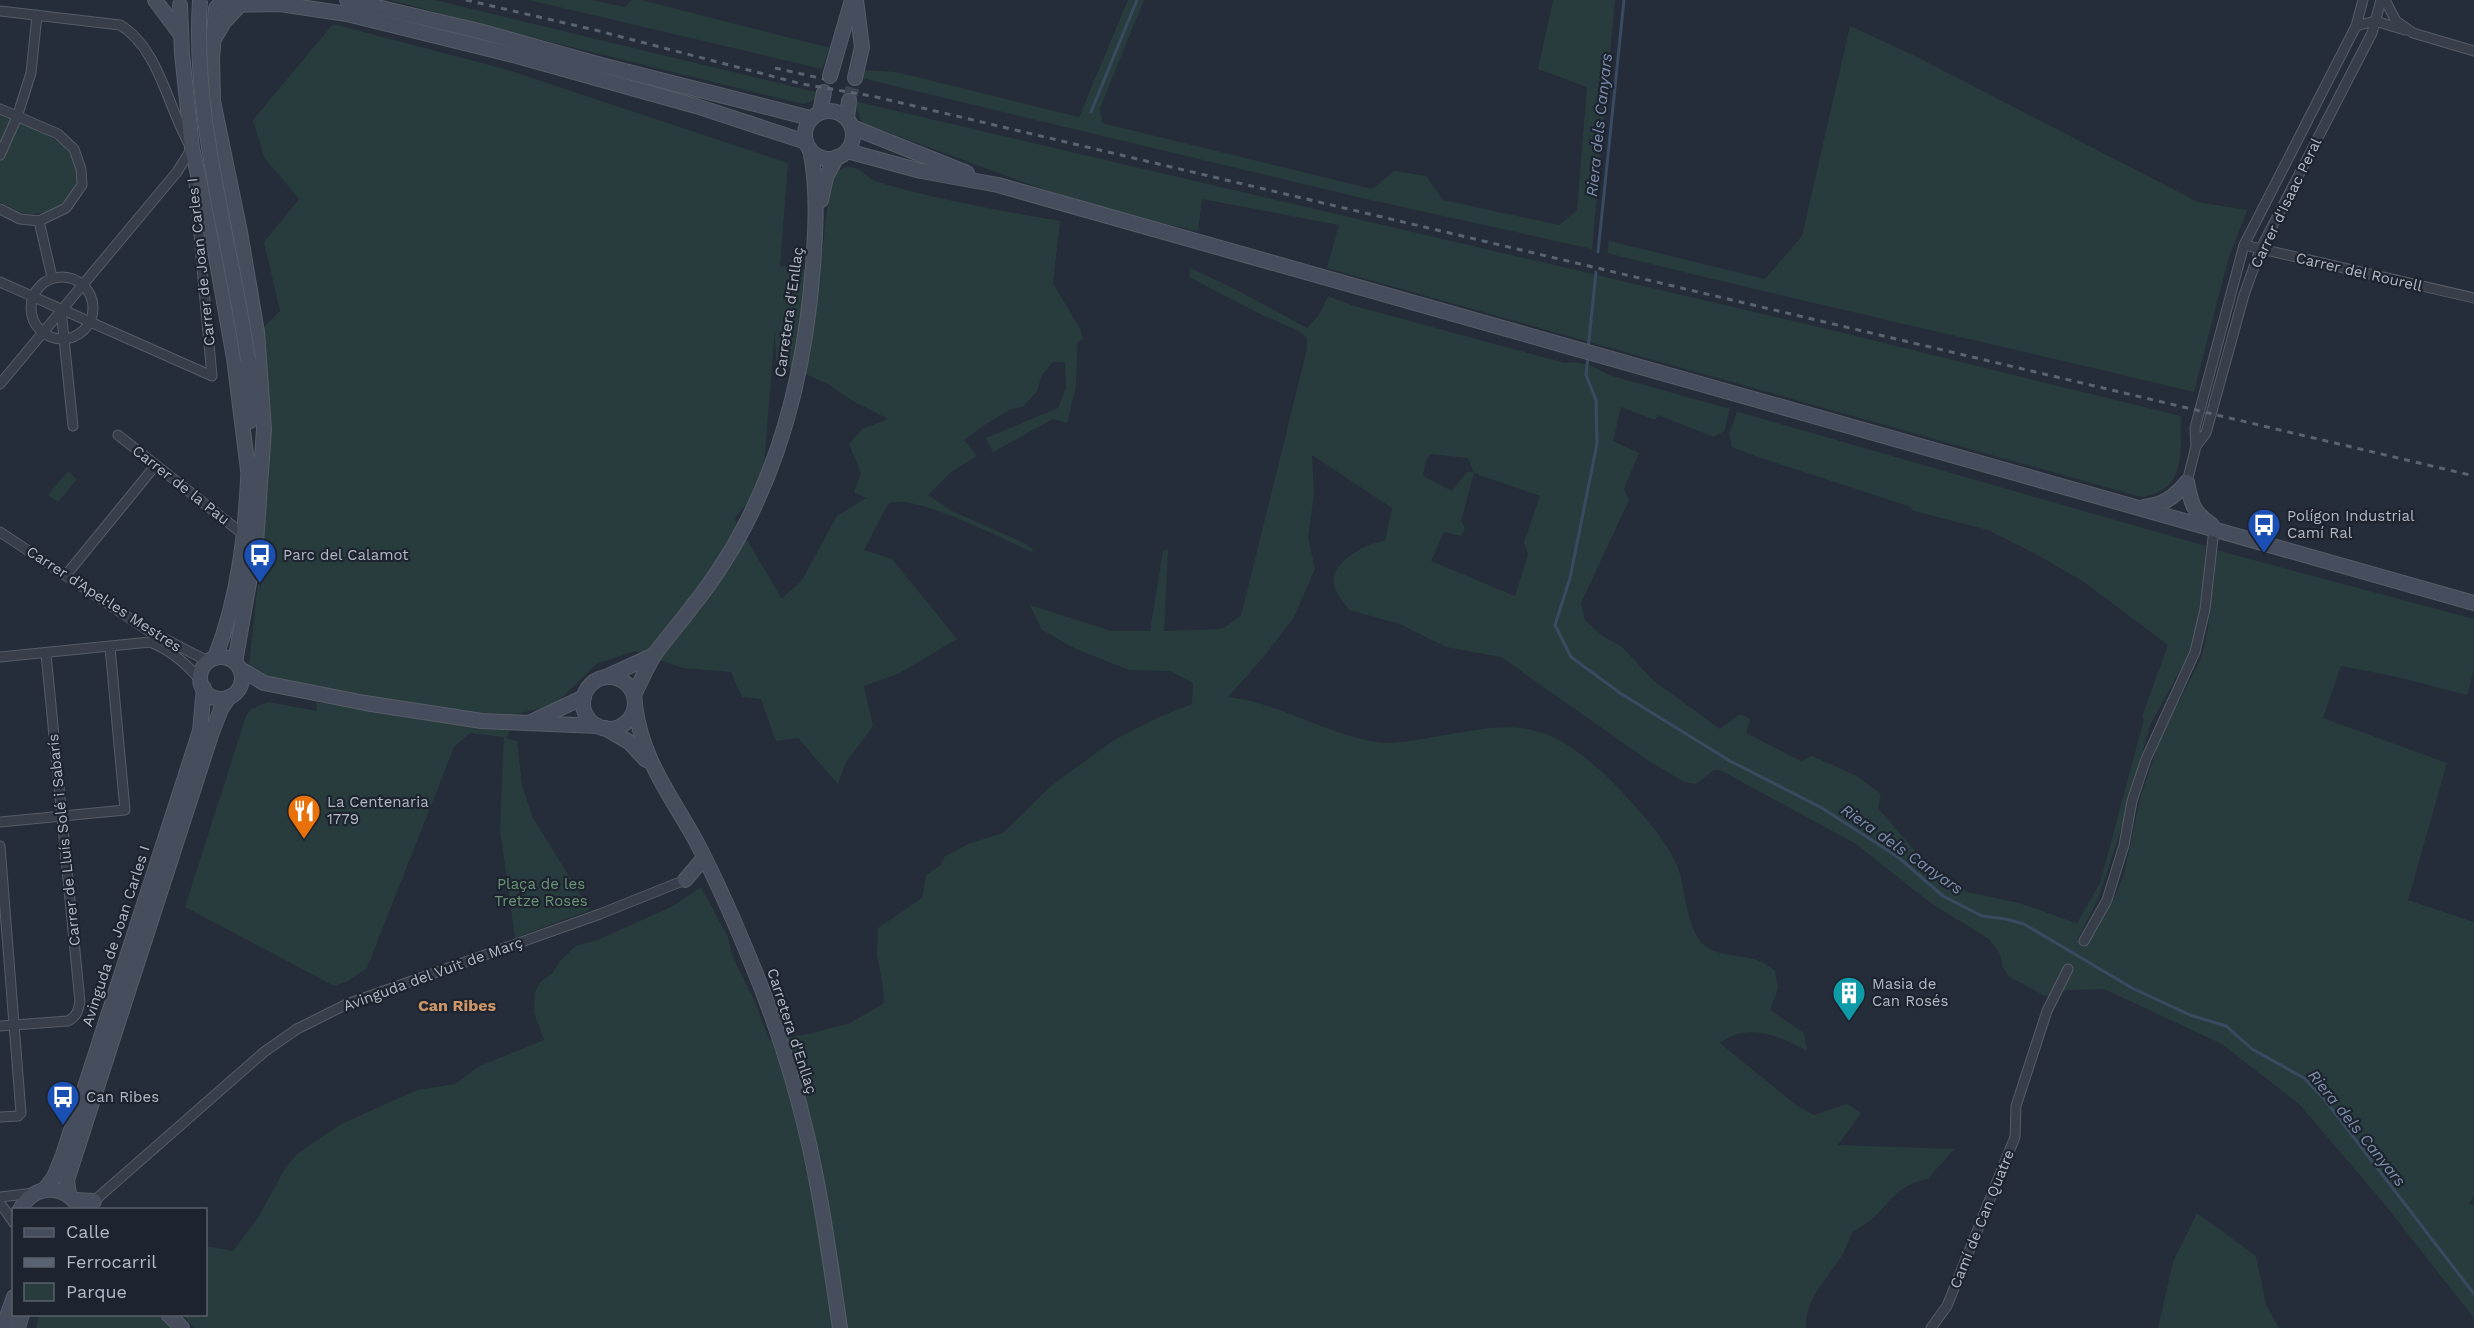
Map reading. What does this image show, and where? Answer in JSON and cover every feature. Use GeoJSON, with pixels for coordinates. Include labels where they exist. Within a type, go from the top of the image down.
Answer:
{"type":"FeatureCollection","features":[{"type":"Feature","properties":{"kind":"street"},"geometry":{"type":"LineString","coordinates":[[154,0],[181,35]]}},
{"type":"Feature","properties":{"kind":"street"},"geometry":{"type":"LineString","coordinates":[[201,0],[199,55],[201,100],[237,289],[248,360],[255,470],[256,543],[237,665],[242,681],[232,695]]}},
{"type":"Feature","properties":{"kind":"street"},"geometry":{"type":"LineString","coordinates":[[346,0],[479,31],[601,65],[815,115],[836,112],[849,123],[998,185]]}},
{"type":"Feature","properties":{"kind":"street"},"geometry":{"type":"LineString","coordinates":[[830,76],[852,0]]}},
{"type":"Feature","properties":{"kind":"street"},"geometry":{"type":"LineString","coordinates":[[855,78],[862,47],[856,0]]}},
{"type":"Feature","properties":{"kind":"street","name":"Carrer d'Isaac Peral"},"geometry":{"type":"LineString","coordinates":[[2187,482],[2196,446],[2195,429],[2244,245],[2356,26],[2363,0]]}},
{"type":"Feature","properties":{"kind":"street","name":"Carrer d'Isaac Peral"},"geometry":{"type":"LineString","coordinates":[[2196,446],[2206,433],[2244,295],[2260,250],[2372,33],[2381,0]]}},
{"type":"Feature","properties":{"kind":"street"},"geometry":{"type":"LineString","coordinates":[[2385,0],[2396,21],[2413,33]]}},
{"type":"Feature","properties":{"kind":"street"},"geometry":{"type":"LineString","coordinates":[[179,2],[186,108],[192,148],[215,251],[255,470]]}},
{"type":"Feature","properties":{"kind":"street"},"geometry":{"type":"LineString","coordinates":[[179,2],[192,13],[201,14],[219,4],[280,4],[347,14],[517,56],[696,106],[808,146],[816,154],[826,158],[842,154],[998,185],[2474,603]]}},
{"type":"Feature","properties":{"kind":"street"},"geometry":{"type":"LineString","coordinates":[[202,685],[203,669],[212,659],[231,612],[264,429],[257,333],[240,232],[213,101],[213,41],[219,4]]}},
{"type":"Feature","properties":{"kind":"street"},"geometry":{"type":"LineString","coordinates":[[213,41],[224,22],[241,4]]}},
{"type":"Feature","properties":{"kind":"street"},"geometry":{"type":"LineString","coordinates":[[0,11],[120,25],[132,32],[146,50],[192,148]]}},
{"type":"Feature","properties":{"kind":"street"},"geometry":{"type":"LineString","coordinates":[[0,155],[17,117],[31,73],[37,15]]}},
{"type":"Feature","properties":{"kind":"street"},"geometry":{"type":"LineString","coordinates":[[846,18],[862,47]]}},
{"type":"Feature","properties":{"kind":"street"},"geometry":{"type":"LineString","coordinates":[[2356,26],[2375,21],[2474,51]]}},
{"type":"Feature","properties":{"kind":"street"},"geometry":{"type":"LineString","coordinates":[[816,223],[815,176],[806,130],[824,92]]}},
{"type":"Feature","properties":{"kind":"street"},"geometry":{"type":"LineString","coordinates":[[168,100],[178,108],[209,105],[213,101]]}},
{"type":"Feature","properties":{"kind":"street"},"geometry":{"type":"LineString","coordinates":[[816,223],[826,177],[852,140],[849,101]]}},
{"type":"Feature","properties":{"kind":"street"},"geometry":{"type":"LineString","coordinates":[[0,109],[58,134],[74,149],[81,170],[82,185],[66,208],[39,221],[20,219],[0,209]]}},
{"type":"Feature","properties":{"kind":"street"},"geometry":{"type":"LineString","coordinates":[[0,384],[177,172],[192,148]]}},
{"type":"Feature","properties":{"kind":"street","name":"Carrer de Joan Carles I"},"geometry":{"type":"LineString","coordinates":[[89,322],[212,376],[191,165],[192,148]]}},
{"type":"Feature","properties":{"kind":"street"},"geometry":{"type":"LineString","coordinates":[[39,221],[52,277]]}},
{"type":"Feature","properties":{"kind":"street","name":"Carretera d'Enllaç"},"geometry":{"type":"LineString","coordinates":[[816,223],[805,340],[796,388],[762,489],[735,543],[697,601],[654,655],[635,700],[640,737],[651,765],[714,878],[750,958],[776,1027],[796,1094],[818,1186],[840,1328]]}},
{"type":"Feature","properties":{"kind":"street","name":"Carrer del Rourell"},"geometry":{"type":"LineString","coordinates":[[2244,245],[2474,298]]}},
{"type":"Feature","properties":{"kind":"street"},"geometry":{"type":"LineString","coordinates":[[52,277],[66,277],[83,283],[91,295],[93,305],[89,322],[79,334],[64,340],[49,338],[41,334],[33,316],[33,298],[43,283],[52,277]]}},
{"type":"Feature","properties":{"kind":"street"},"geometry":{"type":"LineString","coordinates":[[0,282],[89,322]]}},
{"type":"Feature","properties":{"kind":"street"},"geometry":{"type":"LineString","coordinates":[[61,310],[73,426]]}},
{"type":"Feature","properties":{"kind":"street","name":"Carrer de la Pau"},"geometry":{"type":"LineString","coordinates":[[118,435],[244,535]]}},
{"type":"Feature","properties":{"kind":"street"},"geometry":{"type":"LineString","coordinates":[[66,574],[155,466]]}},
{"type":"Feature","properties":{"kind":"street"},"geometry":{"type":"LineString","coordinates":[[2141,507],[2158,505],[2173,498],[2187,482]]}},
{"type":"Feature","properties":{"kind":"street"},"geometry":{"type":"LineString","coordinates":[[2187,482],[2191,502],[2199,517],[2218,530]]}},
{"type":"Feature","properties":{"kind":"street"},"geometry":{"type":"LineString","coordinates":[[2084,941],[2108,900],[2124,845],[2132,801],[2146,759],[2195,652],[2205,609],[2218,530]]}},
{"type":"Feature","properties":{"kind":"street","name":"Carrer d'Apel·les Mestres"},"geometry":{"type":"LineString","coordinates":[[0,532],[66,574],[151,637],[166,639],[188,652],[212,659]]}},
{"type":"Feature","properties":{"kind":"street"},"geometry":{"type":"LineString","coordinates":[[0,657],[110,647],[151,637],[184,662],[214,697],[232,695],[264,684]]}},
{"type":"Feature","properties":{"kind":"street"},"geometry":{"type":"LineString","coordinates":[[0,822],[125,810],[110,647]]}},
{"type":"Feature","properties":{"kind":"street","name":"Carrer de Lluís Solé i Sabarís"},"geometry":{"type":"LineString","coordinates":[[14,1024],[68,1021],[74,1018],[80,1002],[46,654]]}},
{"type":"Feature","properties":{"kind":"street","name":"Carretera d'Enllaç"},"geometry":{"type":"LineString","coordinates":[[608,676],[654,655]]}},
{"type":"Feature","properties":{"kind":"street"},"geometry":{"type":"LineString","coordinates":[[212,659],[227,658],[264,684],[467,719],[602,727],[622,726],[629,720],[635,700],[624,681],[608,676],[592,683],[584,697],[530,722]]}},
{"type":"Feature","properties":{"kind":"street","name":"Avinguda de Joan Carles I"},"geometry":{"type":"LineString","coordinates":[[21,1208],[27,1198],[40,1191],[54,1177],[66,1146],[200,731],[202,685]]}},
{"type":"Feature","properties":{"kind":"street","name":"Avinguda de Joan Carles I"},"geometry":{"type":"LineString","coordinates":[[74,1202],[67,1180],[211,735],[221,709],[232,695]]}},
{"type":"Feature","properties":{"kind":"street"},"geometry":{"type":"LineString","coordinates":[[584,697],[586,715],[602,727]]}},
{"type":"Feature","properties":{"kind":"street","name":"Carretera d'Enllaç"},"geometry":{"type":"LineString","coordinates":[[602,727],[629,742],[651,765]]}},
{"type":"Feature","properties":{"kind":"street"},"geometry":{"type":"LineString","coordinates":[[0,846],[20,1114],[0,1117]]}},
{"type":"Feature","properties":{"kind":"street"},"geometry":{"type":"LineString","coordinates":[[685,880],[704,858]]}},
{"type":"Feature","properties":{"kind":"street"},"geometry":{"type":"LineString","coordinates":[[685,880],[714,878]]}},
{"type":"Feature","properties":{"kind":"street","name":"Avinguda del Vuit de Març"},"geometry":{"type":"LineString","coordinates":[[91,1205],[264,1052],[297,1029],[347,1004],[593,916],[685,880]]}},
{"type":"Feature","properties":{"kind":"street","name":"Camí de Can Quatre"},"geometry":{"type":"LineString","coordinates":[[1931,1328],[1947,1306],[2015,1137],[2016,1106],[2047,1011],[2068,969]]}},
{"type":"Feature","properties":{"kind":"street"},"geometry":{"type":"LineString","coordinates":[[0,1026],[14,1024]]}},
{"type":"Feature","properties":{"kind":"street"},"geometry":{"type":"LineString","coordinates":[[0,1197],[58,1190],[74,1202],[91,1205]]}},
{"type":"Feature","properties":{"kind":"street"},"geometry":{"type":"LineString","coordinates":[[0,1203],[12,1220]]}},
{"type":"Feature","properties":{"kind":"street"},"geometry":{"type":"LineString","coordinates":[[3,1328],[12,1303]]}},
{"type":"Feature","properties":{"kind":"street"},"geometry":{"type":"LineString","coordinates":[[170,1316],[182,1328]]}},
{"type":"Feature","properties":{"kind":"green space"},"geometry":{"type":"Polygon","coordinates":[[[391,0],[435,0],[820,93],[812,101],[803,104],[391,0]]]}},
{"type":"Feature","properties":{"kind":"green space"},"geometry":{"type":"Polygon","coordinates":[[[529,0],[592,0],[625,7],[632,0],[641,0],[830,48],[822,69],[529,0]]]}},
{"type":"Feature","properties":{"kind":"green space"},"geometry":{"type":"Polygon","coordinates":[[[1128,0],[1144,0],[1100,108],[1102,123],[1372,189],[1394,171],[1426,176],[1443,200],[1559,225],[1577,210],[1587,87],[1538,69],[1553,0],[1615,0],[1592,249],[1362,198],[861,78],[863,70],[896,72],[1079,117],[1128,0]]]}},
{"type":"Feature","properties":{"kind":"green space"},"geometry":{"type":"Polygon","coordinates":[[[333,24],[501,68],[788,163],[780,266],[820,271],[830,184],[837,173],[845,167],[857,169],[878,182],[923,194],[1060,221],[1053,283],[1080,329],[1083,339],[1077,343],[1076,387],[1067,423],[1053,419],[993,452],[986,438],[1058,408],[1066,388],[1065,362],[1053,362],[1042,375],[1037,391],[1024,406],[1009,410],[964,440],[977,456],[951,472],[928,495],[952,511],[1024,543],[1033,549],[1032,552],[959,519],[917,504],[900,502],[888,504],[864,550],[892,559],[957,639],[900,673],[864,686],[873,726],[846,762],[838,784],[798,738],[776,741],[761,699],[742,697],[731,672],[683,668],[635,651],[596,664],[555,705],[512,715],[428,709],[271,679],[256,673],[249,665],[269,482],[267,406],[260,331],[280,311],[264,242],[299,199],[264,157],[253,120],[333,24]],[[775,329],[762,489],[734,518],[782,599],[802,580],[837,516],[866,498],[854,492],[861,473],[849,444],[862,429],[888,419],[849,399],[828,384],[776,361],[775,329]]]}},
{"type":"Feature","properties":{"kind":"green space"},"geometry":{"type":"Polygon","coordinates":[[[1850,26],[1913,55],[2198,202],[2247,210],[2228,260],[2194,392],[1607,253],[1609,241],[1765,279],[1802,236],[1850,26]]]}},
{"type":"Feature","properties":{"kind":"green space"},"geometry":{"type":"Polygon","coordinates":[[[854,101],[1831,330],[2181,416],[2178,468],[2167,487],[2141,497],[1327,268],[1339,225],[1202,199],[1198,231],[1077,201],[862,123],[854,101]]]}},
{"type":"Feature","properties":{"kind":"green space"},"geometry":{"type":"Polygon","coordinates":[[[0,116],[35,129],[66,149],[74,160],[77,172],[72,193],[65,202],[43,213],[26,214],[0,202],[0,116]]]}},
{"type":"Feature","properties":{"kind":"green space"},"geometry":{"type":"Polygon","coordinates":[[[1190,268],[1235,289],[1307,328],[1319,315],[1328,296],[1351,305],[1565,363],[1576,362],[1587,365],[1609,375],[1730,409],[1724,431],[1714,437],[1658,415],[1655,420],[1621,407],[1613,441],[1639,453],[1624,489],[1629,500],[1581,603],[1585,620],[1601,635],[1622,647],[1654,681],[1720,729],[1740,714],[1750,719],[1746,733],[1801,761],[1812,756],[1857,776],[1881,794],[1878,808],[1916,852],[1967,892],[2019,903],[2076,923],[2076,925],[2100,883],[2144,719],[2142,717],[2168,645],[2084,582],[1988,530],[1914,511],[1908,506],[1755,456],[1732,447],[1729,434],[1737,412],[1742,413],[2206,546],[2200,617],[2188,656],[2150,725],[2119,836],[2098,899],[2077,940],[2086,946],[2114,899],[2124,874],[2140,799],[2161,736],[2201,659],[2208,629],[2216,550],[2474,619],[2474,669],[2467,695],[2393,676],[2341,666],[2323,718],[2447,763],[2408,900],[2474,922],[2474,1196],[2469,1203],[2474,1206],[2474,1318],[2382,1201],[2299,1104],[2222,1044],[2104,989],[2068,990],[2049,996],[2043,995],[2008,976],[2000,954],[1989,939],[1932,904],[1856,844],[1720,770],[1714,770],[1696,784],[1684,782],[1649,761],[1501,657],[1446,647],[1400,624],[1349,610],[1334,585],[1337,569],[1351,555],[1369,545],[1385,541],[1392,508],[1312,455],[1314,494],[1308,537],[1315,569],[1293,619],[1228,697],[1265,705],[1338,732],[1375,742],[1404,742],[1504,727],[1541,732],[1560,741],[1580,754],[1612,781],[1657,832],[1679,871],[1689,916],[1700,941],[1713,951],[1756,960],[1775,971],[1778,988],[1770,1010],[1804,1033],[1807,1051],[1786,1040],[1764,1033],[1742,1033],[1720,1043],[1796,1105],[1814,1115],[1847,1104],[1861,1113],[1838,1145],[1954,1149],[1928,1179],[1904,1188],[1873,1218],[1853,1231],[1841,1257],[1813,1299],[1806,1328],[195,1328],[183,1316],[207,1316],[207,1246],[233,1251],[259,1216],[283,1172],[297,1154],[341,1124],[417,1090],[455,1084],[480,1066],[544,1040],[534,1012],[535,992],[541,981],[552,974],[560,961],[576,946],[600,939],[673,906],[701,887],[728,937],[733,958],[755,1002],[769,1040],[809,1034],[850,1023],[884,1003],[877,955],[878,928],[922,898],[926,875],[941,865],[944,857],[968,844],[1003,833],[1051,786],[1114,740],[1159,717],[1192,704],[1193,683],[1170,671],[1129,670],[1076,649],[1042,630],[1030,605],[1111,631],[1150,631],[1163,551],[1168,549],[1164,631],[1222,629],[1241,616],[1307,349],[1307,338],[1299,331],[1260,314],[1189,277],[1190,268]],[[1430,454],[1423,476],[1452,491],[1467,472],[1474,472],[1468,458],[1430,454]],[[1474,473],[1461,521],[1465,528],[1462,536],[1444,532],[1431,561],[1515,596],[1528,555],[1524,542],[1540,496],[1474,473]]]}},
{"type":"Feature","properties":{"kind":"green space"},"geometry":{"type":"Polygon","coordinates":[[[68,471],[77,479],[58,502],[48,495],[68,471]]]}},
{"type":"Feature","properties":{"kind":"green space","name":"La Centenaria 1779"},"geometry":{"type":"Polygon","coordinates":[[[268,702],[317,711],[316,702],[469,727],[509,730],[507,739],[517,741],[522,785],[533,818],[590,910],[515,938],[500,829],[504,737],[470,733],[454,747],[367,968],[348,981],[334,986],[185,907],[246,716],[251,709],[268,702]]]}},
{"type":"Feature","properties":{"kind":"green space"},"geometry":{"type":"Polygon","coordinates":[[[2197,1213],[2256,1256],[2266,1305],[2279,1328],[2158,1328],[2173,1262],[2197,1213]]]}},
{"type":"Feature","properties":{"kind":"green space"},"geometry":{"type":"Polygon","coordinates":[[[39,1316],[158,1316],[174,1328],[36,1328],[39,1316]]]}},
{"type":"Feature","properties":{"kind":"waterway"},"geometry":{"type":"LineString","coordinates":[[1091,112],[1137,0]]}},
{"type":"Feature","properties":{"kind":"waterway","name":"Riera dels Canyars"},"geometry":{"type":"LineString","coordinates":[[1598,252],[1624,0]]}},
{"type":"Feature","properties":{"kind":"waterway","name":"Riera dels Canyars"},"geometry":{"type":"LineString","coordinates":[[1588,349],[1596,272]]}},
{"type":"Feature","properties":{"kind":"waterway","name":"Riera dels Canyars"},"geometry":{"type":"LineString","coordinates":[[1588,355],[1586,375],[1596,400],[1597,444],[1570,578],[1555,625],[1571,657],[1620,693],[1730,761],[1822,808],[1898,857],[1943,896],[1982,916],[2024,924],[2132,988],[2190,1015],[2226,1026],[2252,1049],[2304,1078],[2325,1100],[2474,1294]]}},
{"type":"Feature","properties":{"kind":"tunnel"},"geometry":{"type":"LineString","coordinates":[[849,101],[855,78]]}},
{"type":"Feature","properties":{"kind":"railway"},"geometry":{"type":"LineString","coordinates":[[466,0],[595,30],[802,84],[872,96],[2474,476]]}},
{"type":"Feature","properties":{"kind":"railway"},"geometry":{"type":"LineString","coordinates":[[775,68],[824,79]]}},
{"type":"Feature","properties":{"kind":"place","name":"Polígon Industrial Camí Ral"},"geometry":{"type":"Point","coordinates":[2264,554]}},
{"type":"Feature","properties":{"kind":"place","name":"Parc del Calamot"},"geometry":{"type":"Point","coordinates":[260,584]}},
{"type":"Feature","properties":{"kind":"place","name":"La Centenaria 1779"},"geometry":{"type":"Point","coordinates":[304,840]}},
{"type":"Feature","properties":{"kind":"place","name":"Masia de Can Rosés"},"geometry":{"type":"Point","coordinates":[1849,1022]}},
{"type":"Feature","properties":{"kind":"place","name":"Can Ribes"},"geometry":{"type":"Point","coordinates":[63,1126]}},
{"type":"Feature","properties":{"kind":"district","name":"Can Ribes"},"geometry":{"type":"Point","coordinates":[457,1005]}},
{"type":"Feature","properties":{"kind":"park label","name":"Plaça de les Tretze Roses"},"geometry":{"type":"Point","coordinates":[541,892]}}]}
